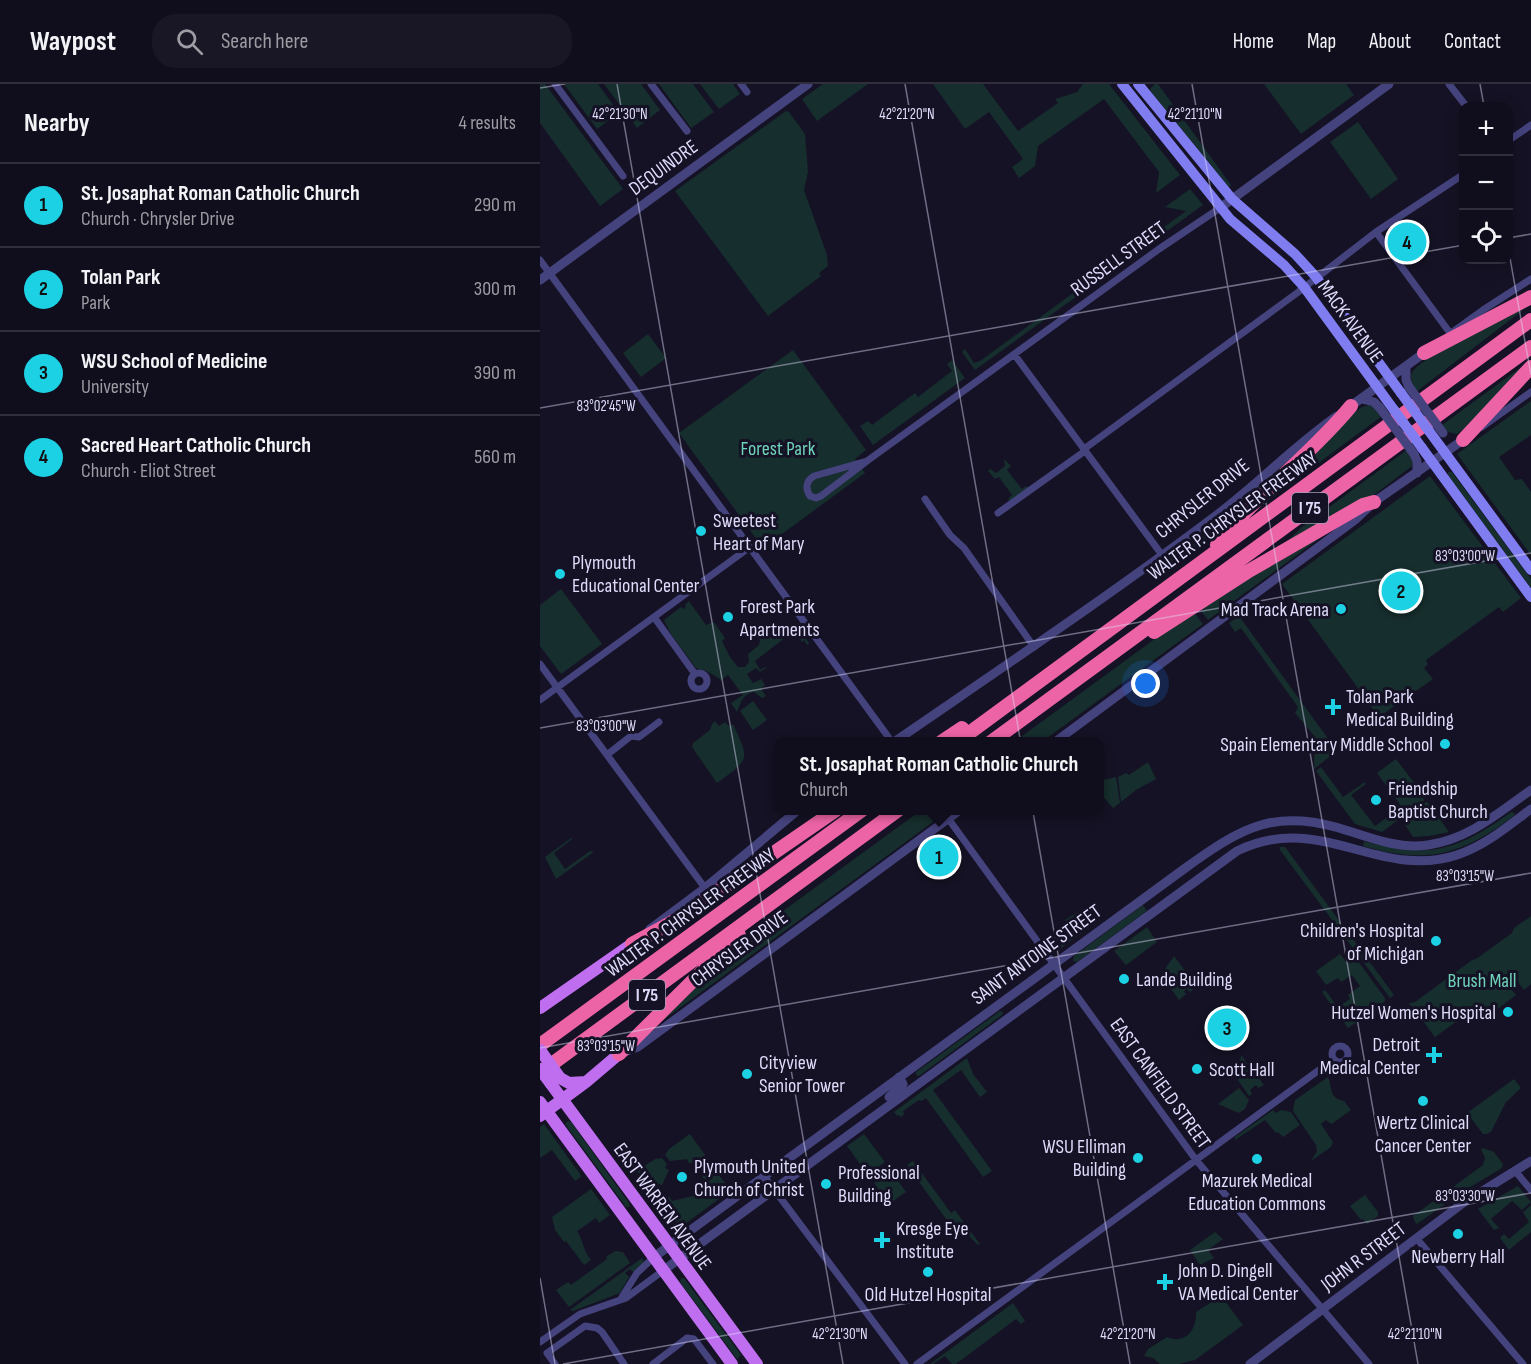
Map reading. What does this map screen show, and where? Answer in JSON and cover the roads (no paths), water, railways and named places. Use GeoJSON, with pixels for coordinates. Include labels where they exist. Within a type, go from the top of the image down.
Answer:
{"type":"FeatureCollection","features":[{"type":"Feature","properties":{"kind":"highway"},"geometry":{"type":"LineString","coordinates":[[1424,353],[1531,297]]}},
{"type":"Feature","properties":{"kind":"highway","name":"WALTER P. CHRYSLER FREEWAY"},"geometry":{"type":"LineString","coordinates":[[962,737],[1531,320]]}},
{"type":"Feature","properties":{"kind":"highway","name":"WALTER P. CHRYSLER FREEWAY"},"geometry":{"type":"LineString","coordinates":[[996,737],[1531,347]]}},
{"type":"Feature","properties":{"kind":"highway"},"geometry":{"type":"LineString","coordinates":[[1462,441],[1531,367]]}},
{"type":"Feature","properties":{"kind":"highway"},"geometry":{"type":"LineString","coordinates":[[1205,559],[1231,527],[1356,403]]}},
{"type":"Feature","properties":{"kind":"highway"},"geometry":{"type":"LineString","coordinates":[[1089,669],[1117,657],[1247,572],[1363,505],[1374,502]]}},
{"type":"Feature","properties":{"kind":"highway"},"geometry":{"type":"LineString","coordinates":[[948,737],[964,726],[1001,709]]}},
{"type":"Feature","properties":{"kind":"highway"},"geometry":{"type":"LineString","coordinates":[[632,944],[678,919],[829,815]]}},
{"type":"Feature","properties":{"kind":"highway","name":"WALTER P. CHRYSLER FREEWAY"},"geometry":{"type":"LineString","coordinates":[[540,1045],[855,815]]}},
{"type":"Feature","properties":{"kind":"highway","name":"WALTER P. CHRYSLER FREEWAY"},"geometry":{"type":"LineString","coordinates":[[540,1071],[891,815]]}},
{"type":"Feature","properties":{"kind":"highway"},"geometry":{"type":"LineString","coordinates":[[619,1054],[732,944],[753,918]]}},
{"type":"Feature","properties":{"kind":"main road","name":"MACK AVENUE"},"geometry":{"type":"LineString","coordinates":[[1122,84],[1220,208],[1304,287],[1377,387],[1384,405],[1418,451],[1433,462],[1531,596]]}},
{"type":"Feature","properties":{"kind":"main road","name":"MACK AVENUE"},"geometry":{"type":"LineString","coordinates":[[1141,85],[1232,199],[1298,256],[1316,277],[1390,378],[1405,390],[1439,436],[1445,453],[1531,570]]}},
{"type":"Feature","properties":{"kind":"main road"},"geometry":{"type":"LineString","coordinates":[[1206,190],[1215,191],[1218,187],[1217,180]]}},
{"type":"Feature","properties":{"kind":"main road"},"geometry":{"type":"LineString","coordinates":[[1243,231],[1244,223],[1253,219]]}},
{"type":"Feature","properties":{"kind":"main road"},"geometry":{"type":"LineString","coordinates":[[1284,266],[1292,263],[1298,256]]}},
{"type":"Feature","properties":{"kind":"main road"},"geometry":{"type":"LineString","coordinates":[[1368,375],[1381,365]]}},
{"type":"Feature","properties":{"kind":"main road"},"geometry":{"type":"LineString","coordinates":[[1441,473],[1453,464]]}},
{"type":"Feature","properties":{"kind":"main road"},"geometry":{"type":"LineString","coordinates":[[540,1008],[632,944]]}},
{"type":"Feature","properties":{"kind":"main road"},"geometry":{"type":"LineString","coordinates":[[540,1050],[556,1081],[573,1084],[586,1083]]}},
{"type":"Feature","properties":{"kind":"main road","name":"CHRYSLER DRIVE"},"geometry":{"type":"LineString","coordinates":[[542,1110],[562,1100],[586,1083],[619,1054]]}},
{"type":"Feature","properties":{"kind":"main road","name":"EAST WARREN AVENUE"},"geometry":{"type":"LineString","coordinates":[[540,1071],[556,1081],[562,1100],[751,1362]]}},
{"type":"Feature","properties":{"kind":"main road","name":"EAST WARREN AVENUE"},"geometry":{"type":"LineString","coordinates":[[542,1110],[558,1125],[732,1364]]}},
{"type":"Feature","properties":{"kind":"main road"},"geometry":{"type":"LineString","coordinates":[[558,1125],[564,1118],[574,1116]]}},
{"type":"Feature","properties":{"kind":"main road"},"geometry":{"type":"LineString","coordinates":[[620,1210],[630,1210],[637,1202]]}},
{"type":"Feature","properties":{"kind":"main road"},"geometry":{"type":"LineString","coordinates":[[673,1283],[678,1275],[690,1275]]}},
{"type":"Feature","properties":{"kind":"street"},"geometry":{"type":"LineString","coordinates":[[555,84],[623,176]]}},
{"type":"Feature","properties":{"kind":"street"},"geometry":{"type":"LineString","coordinates":[[651,84],[687,131]]}},
{"type":"Feature","properties":{"kind":"street"},"geometry":{"type":"LineString","coordinates":[[741,84],[747,92]]}},
{"type":"Feature","properties":{"kind":"street","name":"DEQUINDRE"},"geometry":{"type":"LineString","coordinates":[[540,280],[808,84]]}},
{"type":"Feature","properties":{"kind":"street","name":"RUSSELL STREET"},"geometry":{"type":"LineString","coordinates":[[867,461],[814,476],[806,485],[807,491],[810,496],[816,498],[821,496],[1389,84]]}},
{"type":"Feature","properties":{"kind":"street"},"geometry":{"type":"LineString","coordinates":[[1449,84],[1463,102]]}},
{"type":"Feature","properties":{"kind":"street"},"geometry":{"type":"LineString","coordinates":[[1132,97],[1141,85]]}},
{"type":"Feature","properties":{"kind":"street"},"geometry":{"type":"LineString","coordinates":[[1513,138],[1531,125]]}},
{"type":"Feature","properties":{"kind":"street"},"geometry":{"type":"LineString","coordinates":[[998,513],[1376,232],[1459,177]]}},
{"type":"Feature","properties":{"kind":"street"},"geometry":{"type":"LineString","coordinates":[[1376,232],[1450,333]]}},
{"type":"Feature","properties":{"kind":"street"},"geometry":{"type":"LineString","coordinates":[[540,260],[890,737]]}},
{"type":"Feature","properties":{"kind":"street","name":"CHRYSLER DRIVE"},"geometry":{"type":"LineString","coordinates":[[899,737],[1034,647],[1220,513],[1311,435],[1450,333],[1531,279]]}},
{"type":"Feature","properties":{"kind":"street"},"geometry":{"type":"LineString","coordinates":[[1014,354],[1162,555]]}},
{"type":"Feature","properties":{"kind":"street"},"geometry":{"type":"LineString","coordinates":[[1405,390],[1406,366]]}},
{"type":"Feature","properties":{"kind":"street"},"geometry":{"type":"LineString","coordinates":[[1060,737],[1355,520],[1374,502],[1531,392]]}},
{"type":"Feature","properties":{"kind":"street"},"geometry":{"type":"LineString","coordinates":[[1356,403],[1370,401],[1384,405]]}},
{"type":"Feature","properties":{"kind":"street"},"geometry":{"type":"LineString","coordinates":[[1439,436],[1462,441]]}},
{"type":"Feature","properties":{"kind":"street"},"geometry":{"type":"LineString","coordinates":[[1417,473],[1418,451]]}},
{"type":"Feature","properties":{"kind":"street"},"geometry":{"type":"LineString","coordinates":[[925,499],[950,535],[964,548],[1034,647]]}},
{"type":"Feature","properties":{"kind":"street"},"geometry":{"type":"LineString","coordinates":[[540,700],[750,548]]}},
{"type":"Feature","properties":{"kind":"street"},"geometry":{"type":"LineString","coordinates":[[654,617],[695,674]]}},
{"type":"Feature","properties":{"kind":"street"},"geometry":{"type":"LineString","coordinates":[[540,664],[705,888]]}},
{"type":"Feature","properties":{"kind":"street"},"geometry":{"type":"LineString","coordinates":[[608,754],[631,735],[639,736],[659,722]]}},
{"type":"Feature","properties":{"kind":"street","name":"SAINT ANTOINE STREET"},"geometry":{"type":"LineString","coordinates":[[615,1302],[625,1295],[634,1278],[668,1246],[1208,851],[1237,833],[1263,825],[1301,821],[1421,846],[1468,834],[1531,790]]}},
{"type":"Feature","properties":{"kind":"street"},"geometry":{"type":"LineString","coordinates":[[1513,803],[1522,816]]}},
{"type":"Feature","properties":{"kind":"street","name":"SAINT ANTOINE STREET"},"geometry":{"type":"LineString","coordinates":[[540,1342],[580,1314],[634,1293],[678,1258],[1237,851],[1267,840],[1289,837],[1307,838],[1352,847],[1403,861],[1446,858],[1481,844],[1531,809]]}},
{"type":"Feature","properties":{"kind":"street"},"geometry":{"type":"LineString","coordinates":[[632,944],[705,888],[792,815]]}},
{"type":"Feature","properties":{"kind":"street","name":"EAST CANFIELD STREET"},"geometry":{"type":"LineString","coordinates":[[945,815],[1196,1160],[1369,1364]]}},
{"type":"Feature","properties":{"kind":"street","name":"CHRYSLER DRIVE"},"geometry":{"type":"LineString","coordinates":[[619,1054],[638,1047],[953,815]]}},
{"type":"Feature","properties":{"kind":"street"},"geometry":{"type":"LineString","coordinates":[[1263,825],[1267,840]]}},
{"type":"Feature","properties":{"kind":"street"},"geometry":{"type":"LineString","coordinates":[[1352,847],[1357,834]]}},
{"type":"Feature","properties":{"kind":"street"},"geometry":{"type":"LineString","coordinates":[[1176,894],[1191,877],[1212,860],[1208,851]]}},
{"type":"Feature","properties":{"kind":"street"},"geometry":{"type":"LineString","coordinates":[[1156,909],[1153,899],[1172,885],[1184,869]]}},
{"type":"Feature","properties":{"kind":"street"},"geometry":{"type":"LineString","coordinates":[[1000,1003],[1010,1016]]}},
{"type":"Feature","properties":{"kind":"street"},"geometry":{"type":"LineString","coordinates":[[917,1364],[1334,1059]]}},
{"type":"Feature","properties":{"kind":"street"},"geometry":{"type":"LineString","coordinates":[[915,1065],[913,1076],[918,1083]]}},
{"type":"Feature","properties":{"kind":"street"},"geometry":{"type":"LineString","coordinates":[[862,1124],[873,1108],[902,1087],[903,1081],[899,1077]]}},
{"type":"Feature","properties":{"kind":"street"},"geometry":{"type":"LineString","coordinates":[[837,1142],[834,1132],[858,1114],[872,1097]]}},
{"type":"Feature","properties":{"kind":"street","name":"JOHN R STREET"},"geometry":{"type":"LineString","coordinates":[[1250,1364],[1463,1203],[1530,1165]]}},
{"type":"Feature","properties":{"kind":"street"},"geometry":{"type":"LineString","coordinates":[[1516,1172],[1531,1188]]}},
{"type":"Feature","properties":{"kind":"street"},"geometry":{"type":"LineString","coordinates":[[764,1176],[905,1364]]}},
{"type":"Feature","properties":{"kind":"street"},"geometry":{"type":"LineString","coordinates":[[1418,1239],[1523,1364]]}},
{"type":"Feature","properties":{"kind":"street"},"geometry":{"type":"LineString","coordinates":[[555,1364],[547,1353],[585,1326],[597,1328],[602,1332],[624,1364]]}},
{"type":"Feature","properties":{"kind":"street"},"geometry":{"type":"LineString","coordinates":[[652,1364],[687,1338],[694,1340],[713,1364]]}},
{"type":"Feature","properties":{"kind":"place","name":"Sacred Heart Catholic Church"},"geometry":{"type":"Point","coordinates":[1407,242]}},
{"type":"Feature","properties":{"kind":"place","name":"Sweetest Heart of Mary"},"geometry":{"type":"Point","coordinates":[701,531]}},
{"type":"Feature","properties":{"kind":"place","name":"Plymouth Educational Center"},"geometry":{"type":"Point","coordinates":[560,574]}},
{"type":"Feature","properties":{"kind":"place","name":"Tolan Park"},"geometry":{"type":"Point","coordinates":[1401,591]}},
{"type":"Feature","properties":{"kind":"place","name":"Mad Track Arena"},"geometry":{"type":"Point","coordinates":[1341,609]}},
{"type":"Feature","properties":{"kind":"place","name":"Forest Park Apartments"},"geometry":{"type":"Point","coordinates":[728,617]}},
{"type":"Feature","properties":{"kind":"place","name":"Tolan Park Medical Building"},"geometry":{"type":"Point","coordinates":[1333,707]}},
{"type":"Feature","properties":{"kind":"place","name":"Spain Elementary Middle School"},"geometry":{"type":"Point","coordinates":[1445,744]}},
{"type":"Feature","properties":{"kind":"place","name":"Friendship Baptist Church"},"geometry":{"type":"Point","coordinates":[1376,800]}},
{"type":"Feature","properties":{"kind":"place","name":"St. Josaphat Roman Catholic Church"},"geometry":{"type":"Point","coordinates":[939,857]}},
{"type":"Feature","properties":{"kind":"place","name":"Children's Hospital of Michigan"},"geometry":{"type":"Point","coordinates":[1436,941]}},
{"type":"Feature","properties":{"kind":"place","name":"Lande Building"},"geometry":{"type":"Point","coordinates":[1124,979]}},
{"type":"Feature","properties":{"kind":"place","name":"Hutzel Women's Hospital"},"geometry":{"type":"Point","coordinates":[1508,1012]}},
{"type":"Feature","properties":{"kind":"place","name":"WSU School of Medicine"},"geometry":{"type":"Point","coordinates":[1227,1028]}},
{"type":"Feature","properties":{"kind":"place","name":"Detroit Medical Center"},"geometry":{"type":"Point","coordinates":[1434,1055]}},
{"type":"Feature","properties":{"kind":"place","name":"Scott Hall"},"geometry":{"type":"Point","coordinates":[1197,1069]}},
{"type":"Feature","properties":{"kind":"place","name":"Cityview Senior Tower"},"geometry":{"type":"Point","coordinates":[747,1074]}},
{"type":"Feature","properties":{"kind":"place","name":"Wertz Clinical Cancer Center"},"geometry":{"type":"Point","coordinates":[1423,1101]}},
{"type":"Feature","properties":{"kind":"place","name":"WSU Elliman Building"},"geometry":{"type":"Point","coordinates":[1138,1158]}},
{"type":"Feature","properties":{"kind":"place","name":"Mazurek Medical Education Commons"},"geometry":{"type":"Point","coordinates":[1257,1159]}},
{"type":"Feature","properties":{"kind":"place","name":"Plymouth United Church of Christ"},"geometry":{"type":"Point","coordinates":[682,1177]}},
{"type":"Feature","properties":{"kind":"place","name":"Professional Building"},"geometry":{"type":"Point","coordinates":[826,1184]}},
{"type":"Feature","properties":{"kind":"place","name":"Newberry Hall"},"geometry":{"type":"Point","coordinates":[1458,1234]}},
{"type":"Feature","properties":{"kind":"place","name":"Kresge Eye Institute"},"geometry":{"type":"Point","coordinates":[882,1240]}},
{"type":"Feature","properties":{"kind":"place","name":"Old Hutzel Hospital"},"geometry":{"type":"Point","coordinates":[928,1272]}},
{"type":"Feature","properties":{"kind":"place","name":"John D. Dingell VA Medical Center"},"geometry":{"type":"Point","coordinates":[1165,1282]}},
{"type":"Feature","properties":{"kind":"park label","name":"Forest Park"},"geometry":{"type":"Point","coordinates":[778,448]}},
{"type":"Feature","properties":{"kind":"park label","name":"Brush Mall"},"geometry":{"type":"Point","coordinates":[1482,980]}}]}
